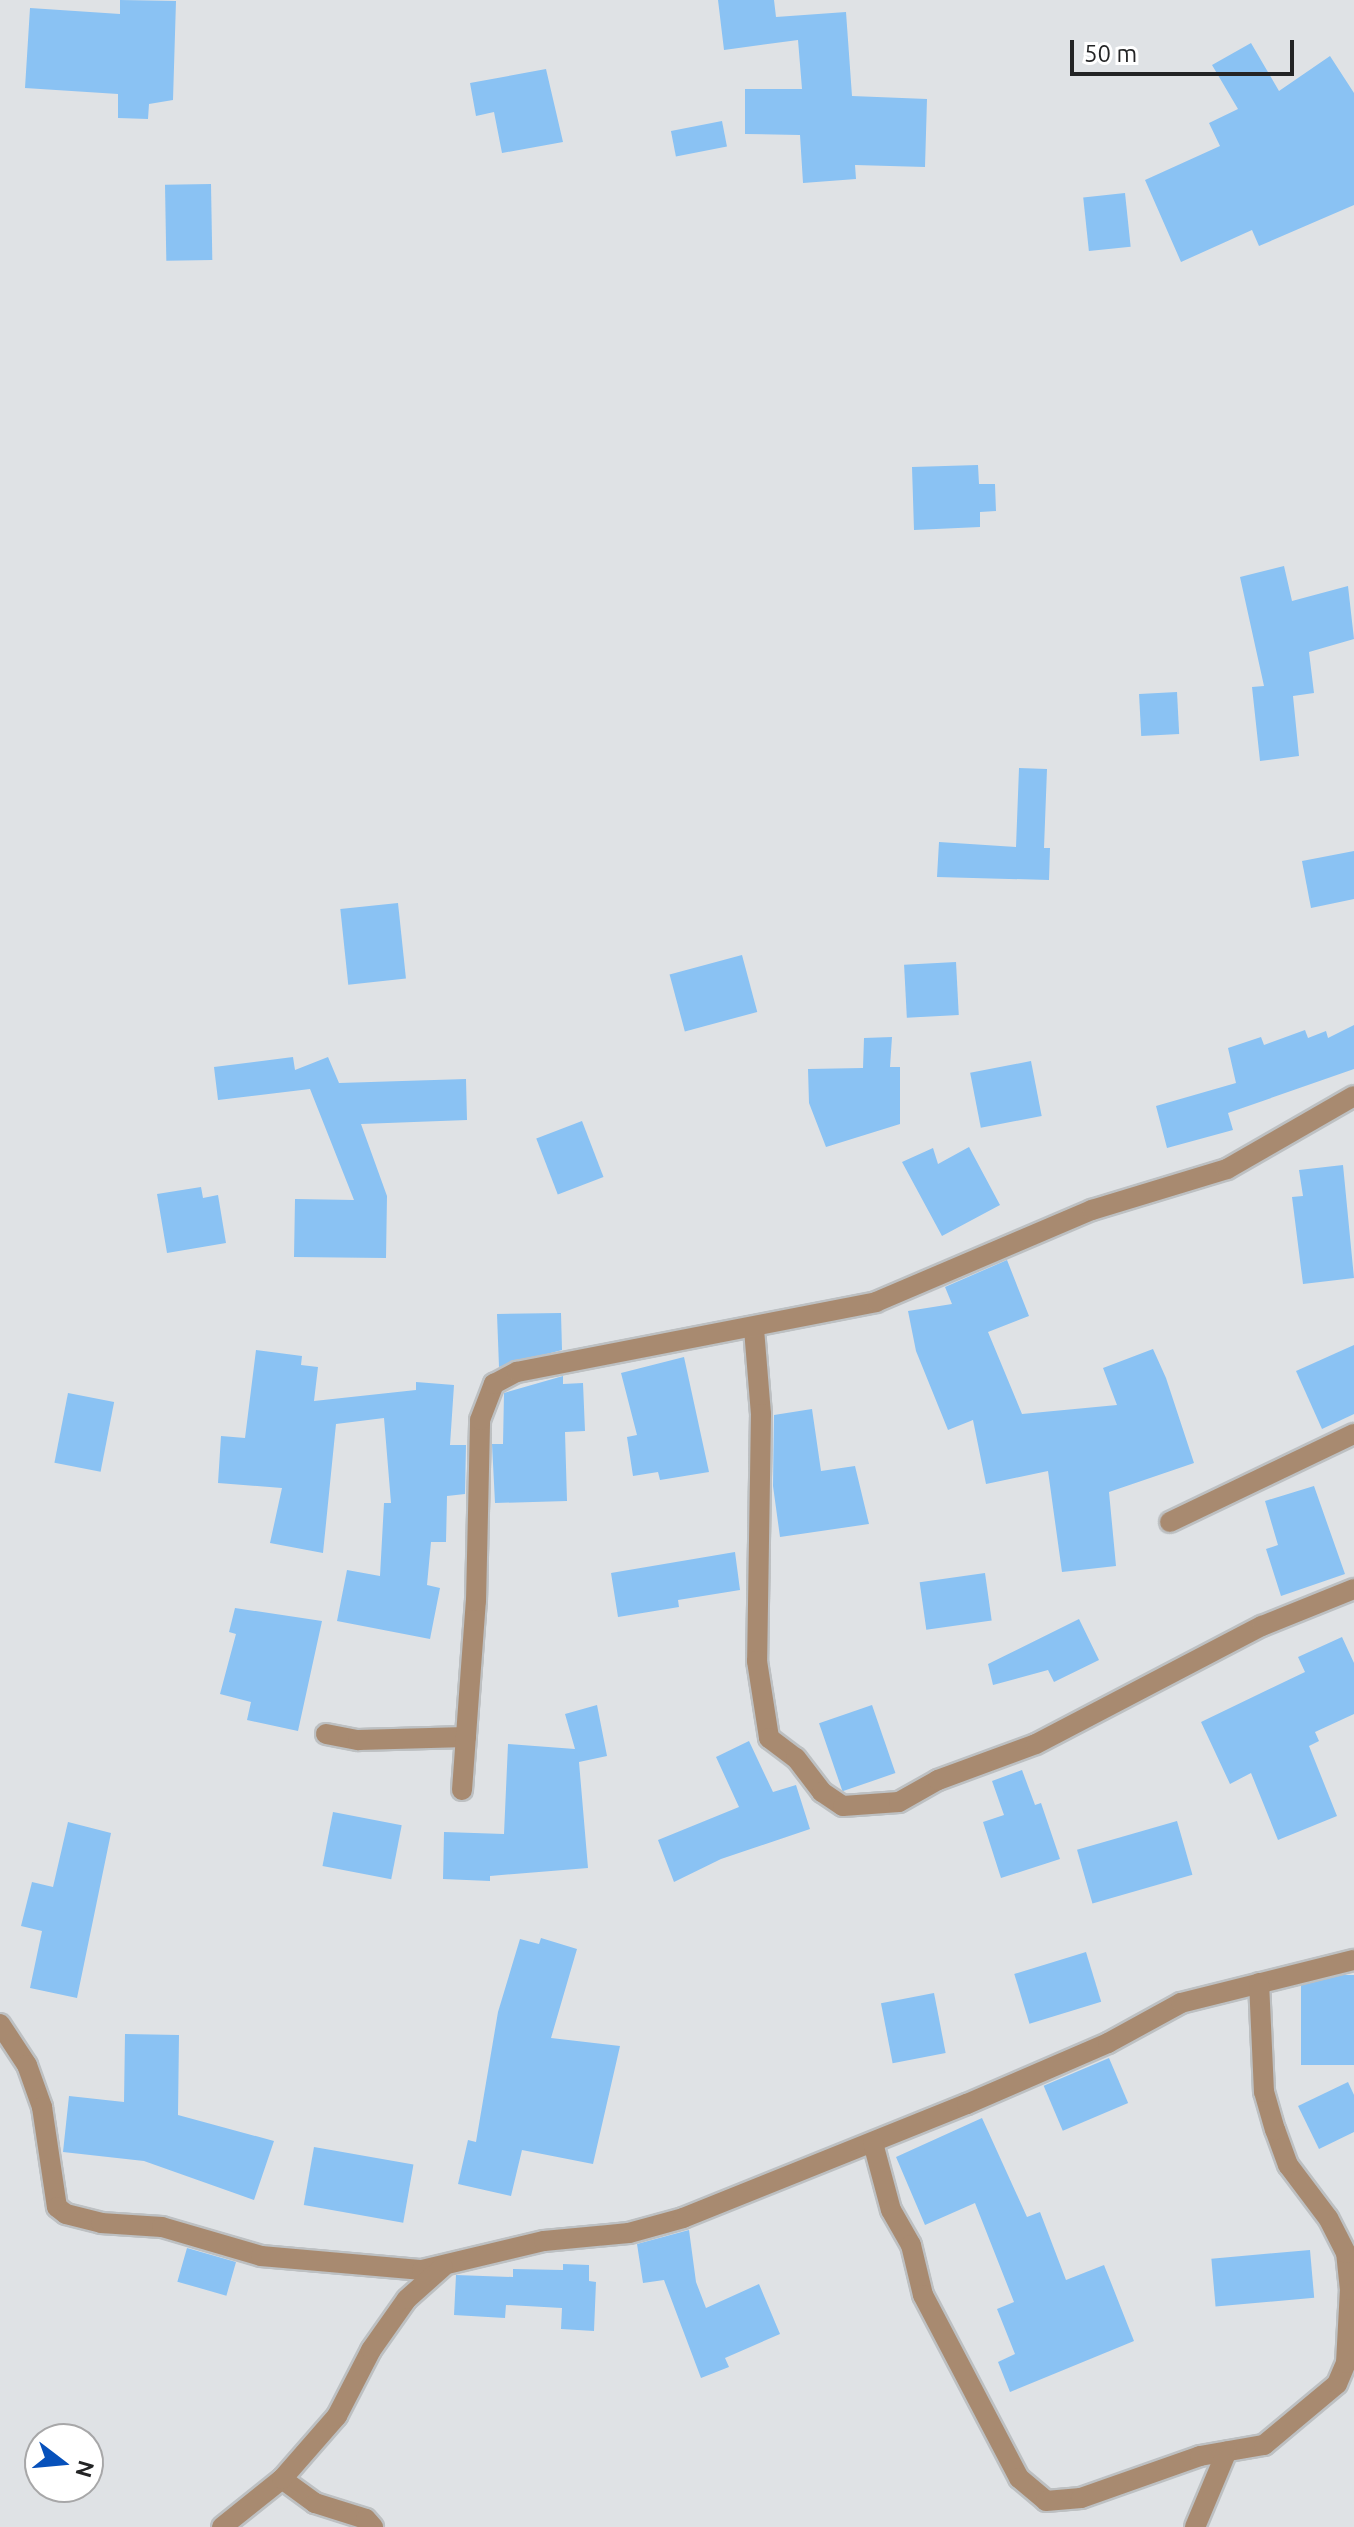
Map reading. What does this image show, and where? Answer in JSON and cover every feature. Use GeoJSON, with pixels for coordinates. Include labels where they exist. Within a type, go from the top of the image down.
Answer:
{"type":"FeatureCollection","features":[{"type":"Feature","properties":{"kind":"street"},"geometry":{"type":"LineString","coordinates":[[462,1790],[480,1420],[494,1384],[517,1372],[754,1329],[876,1302],[1092,1210],[1227,1169],[1354,1096]]}},
{"type":"Feature","properties":{"kind":"street"},"geometry":{"type":"LineString","coordinates":[[754,1329],[761,1414],[757,1661],[769,1738],[796,1758],[822,1792],[843,1806],[899,1802],[938,1780],[1036,1744],[1262,1626],[1354,1589]]}},
{"type":"Feature","properties":{"kind":"street"},"geometry":{"type":"LineString","coordinates":[[1170,1522],[1354,1434]]}},
{"type":"Feature","properties":{"kind":"street"},"geometry":{"type":"LineString","coordinates":[[326,1734],[358,1740],[466,1737]]}},
{"type":"Feature","properties":{"kind":"street"},"geometry":{"type":"LineString","coordinates":[[0,2024],[27,2065],[42,2107],[57,2207],[66,2214],[101,2223],[162,2227],[261,2256],[422,2270],[544,2241],[629,2233],[683,2218],[873,2143],[1108,2043],[1181,2003],[1354,1960]]}},
{"type":"Feature","properties":{"kind":"street"},"geometry":{"type":"LineString","coordinates":[[873,2143],[891,2210],[911,2245],[923,2295],[1019,2478],[1046,2501],[1081,2498],[1227,2451],[1264,2445],[1325,2398],[1346,2363],[1346,2253],[1328,2218],[1288,2165],[1275,2130],[1264,2092],[1259,1983]]}},
{"type":"Feature","properties":{"kind":"street"},"geometry":{"type":"LineString","coordinates":[[222,2527],[282,2479],[337,2416],[371,2350],[407,2299],[443,2267]]}},
{"type":"Feature","properties":{"kind":"street"},"geometry":{"type":"LineString","coordinates":[[1195,2527],[1227,2451]]}},
{"type":"Feature","properties":{"kind":"street"},"geometry":{"type":"LineString","coordinates":[[282,2479],[315,2503],[366,2519],[373,2527]]}},
{"type":"Feature","properties":{"kind":"building"},"geometry":{"type":"Polygon","coordinates":[[[120,0],[176,1],[173,100],[149,104],[148,119],[118,118],[118,94],[25,88],[30,8],[120,14],[120,0]]]}},
{"type":"Feature","properties":{"kind":"building"},"geometry":{"type":"Polygon","coordinates":[[[718,0],[774,0],[776,17],[846,12],[852,96],[927,99],[925,167],[855,165],[856,179],[803,183],[800,135],[745,134],[745,89],[802,89],[798,40],[724,50],[718,0]]]}},
{"type":"Feature","properties":{"kind":"building"},"geometry":{"type":"Polygon","coordinates":[[[1251,43],[1279,91],[1330,56],[1354,93],[1354,205],[1259,246],[1252,230],[1181,262],[1145,180],[1220,146],[1209,123],[1238,109],[1212,65],[1251,43]]]}},
{"type":"Feature","properties":{"kind":"building"},"geometry":{"type":"Polygon","coordinates":[[[546,69],[563,142],[502,153],[494,112],[476,116],[470,83],[546,69]]]}},
{"type":"Feature","properties":{"kind":"building"},"geometry":{"type":"Polygon","coordinates":[[[722,121],[727,147],[676,156],[671,131],[722,121]]]}},
{"type":"Feature","properties":{"kind":"building"},"geometry":{"type":"Polygon","coordinates":[[[211,184],[212,260],[166,261],[165,185],[211,184]]]}},
{"type":"Feature","properties":{"kind":"building"},"geometry":{"type":"Polygon","coordinates":[[[1125,193],[1131,247],[1089,251],[1083,197],[1125,193]]]}},
{"type":"Feature","properties":{"kind":"building"},"geometry":{"type":"Polygon","coordinates":[[[978,465],[979,484],[995,484],[996,511],[980,512],[980,527],[914,530],[912,467],[978,465]]]}},
{"type":"Feature","properties":{"kind":"building"},"geometry":{"type":"Polygon","coordinates":[[[1284,566],[1292,601],[1348,586],[1354,639],[1309,652],[1314,693],[1293,696],[1299,756],[1260,761],[1252,687],[1264,686],[1240,577],[1284,566]]]}},
{"type":"Feature","properties":{"kind":"building"},"geometry":{"type":"Polygon","coordinates":[[[1177,692],[1179,734],[1141,736],[1139,694],[1177,692]]]}},
{"type":"Feature","properties":{"kind":"building"},"geometry":{"type":"Polygon","coordinates":[[[1019,768],[1047,769],[1044,848],[1050,848],[1049,880],[937,877],[939,842],[1016,847],[1019,768]]]}},
{"type":"Feature","properties":{"kind":"building"},"geometry":{"type":"Polygon","coordinates":[[[1354,851],[1354,899],[1311,908],[1302,861],[1354,851]]]}},
{"type":"Feature","properties":{"kind":"building"},"geometry":{"type":"Polygon","coordinates":[[[398,903],[406,979],[348,985],[340,909],[398,903]]]}},
{"type":"Feature","properties":{"kind":"building"},"geometry":{"type":"Polygon","coordinates":[[[742,955],[757,1012],[685,1031],[670,974],[742,955]]]}},
{"type":"Feature","properties":{"kind":"building"},"geometry":{"type":"Polygon","coordinates":[[[956,962],[959,1015],[907,1018],[904,965],[956,962]]]}},
{"type":"Feature","properties":{"kind":"building"},"geometry":{"type":"Polygon","coordinates":[[[1354,1025],[1354,1069],[1228,1113],[1233,1130],[1167,1148],[1156,1106],[1236,1083],[1228,1048],[1261,1037],[1264,1045],[1305,1030],[1308,1038],[1326,1031],[1328,1038],[1354,1025]]]}},
{"type":"Feature","properties":{"kind":"building"},"geometry":{"type":"Polygon","coordinates":[[[892,1037],[890,1067],[900,1067],[900,1124],[826,1147],[809,1103],[808,1069],[863,1068],[864,1038],[892,1037]]]}},
{"type":"Feature","properties":{"kind":"building"},"geometry":{"type":"Polygon","coordinates":[[[293,1057],[295,1070],[328,1057],[339,1083],[466,1079],[467,1120],[361,1124],[387,1196],[386,1258],[294,1257],[295,1199],[354,1200],[310,1089],[218,1100],[214,1067],[293,1057]]]}},
{"type":"Feature","properties":{"kind":"building"},"geometry":{"type":"Polygon","coordinates":[[[1031,1061],[1042,1116],[981,1128],[970,1073],[1031,1061]]]}},
{"type":"Feature","properties":{"kind":"building"},"geometry":{"type":"Polygon","coordinates":[[[582,1121],[604,1177],[558,1195],[536,1139],[582,1121]]]}},
{"type":"Feature","properties":{"kind":"building"},"geometry":{"type":"Polygon","coordinates":[[[969,1147],[1000,1205],[942,1236],[902,1162],[933,1148],[938,1164],[969,1147]]]}},
{"type":"Feature","properties":{"kind":"building"},"geometry":{"type":"Polygon","coordinates":[[[1343,1165],[1354,1278],[1303,1284],[1292,1197],[1303,1196],[1299,1170],[1343,1165]]]}},
{"type":"Feature","properties":{"kind":"building"},"geometry":{"type":"Polygon","coordinates":[[[201,1187],[203,1198],[218,1195],[226,1243],[167,1253],[157,1194],[201,1187]]]}},
{"type":"Feature","properties":{"kind":"building"},"geometry":{"type":"Polygon","coordinates":[[[1007,1260],[1029,1316],[988,1332],[1022,1414],[1117,1405],[1103,1368],[1153,1349],[1166,1378],[1194,1463],[1109,1492],[1116,1566],[1062,1572],[1048,1471],[986,1484],[973,1420],[948,1430],[916,1351],[908,1311],[952,1304],[945,1287],[1007,1260]]]}},
{"type":"Feature","properties":{"kind":"building"},"geometry":{"type":"Polygon","coordinates":[[[561,1313],[562,1350],[499,1367],[497,1314],[561,1313]]]}},
{"type":"Feature","properties":{"kind":"building"},"geometry":{"type":"Polygon","coordinates":[[[1354,1345],[1354,1414],[1322,1429],[1296,1371],[1354,1345]]]}},
{"type":"Feature","properties":{"kind":"building"},"geometry":{"type":"Polygon","coordinates":[[[256,1350],[302,1356],[301,1365],[318,1367],[314,1401],[416,1390],[416,1382],[454,1385],[450,1445],[466,1445],[465,1494],[447,1496],[446,1542],[431,1542],[427,1585],[440,1588],[430,1639],[337,1621],[347,1570],[380,1576],[384,1503],[391,1503],[384,1418],[336,1424],[323,1553],[270,1543],[282,1488],[218,1483],[221,1436],[245,1438],[256,1350]]]}},
{"type":"Feature","properties":{"kind":"building"},"geometry":{"type":"Polygon","coordinates":[[[684,1357],[709,1472],[660,1480],[658,1472],[633,1476],[627,1437],[637,1435],[621,1373],[684,1357]]]}},
{"type":"Feature","properties":{"kind":"building"},"geometry":{"type":"Polygon","coordinates":[[[563,1376],[563,1384],[583,1383],[585,1431],[565,1432],[567,1501],[495,1503],[492,1444],[503,1444],[504,1393],[563,1376]]]}},
{"type":"Feature","properties":{"kind":"building"},"geometry":{"type":"Polygon","coordinates":[[[68,1393],[114,1402],[101,1472],[54,1463],[68,1393]]]}},
{"type":"Feature","properties":{"kind":"building"},"geometry":{"type":"Polygon","coordinates":[[[812,1409],[821,1471],[855,1466],[869,1524],[780,1537],[773,1486],[774,1415],[812,1409]]]}},
{"type":"Feature","properties":{"kind":"building"},"geometry":{"type":"Polygon","coordinates":[[[1314,1486],[1345,1574],[1281,1596],[1266,1549],[1278,1545],[1265,1501],[1314,1486]]]}},
{"type":"Feature","properties":{"kind":"building"},"geometry":{"type":"Polygon","coordinates":[[[735,1552],[740,1590],[678,1600],[679,1607],[618,1617],[611,1573],[735,1552]]]}},
{"type":"Feature","properties":{"kind":"building"},"geometry":{"type":"Polygon","coordinates":[[[985,1573],[992,1621],[926,1630],[920,1582],[985,1573]]]}},
{"type":"Feature","properties":{"kind":"building"},"geometry":{"type":"Polygon","coordinates":[[[235,1608],[322,1621],[298,1731],[247,1720],[251,1702],[220,1694],[236,1634],[229,1632],[235,1608]]]}},
{"type":"Feature","properties":{"kind":"building"},"geometry":{"type":"Polygon","coordinates":[[[1079,1619],[1099,1660],[1054,1682],[1048,1670],[993,1685],[988,1664],[1079,1619]]]}},
{"type":"Feature","properties":{"kind":"building"},"geometry":{"type":"Polygon","coordinates":[[[1342,1637],[1354,1663],[1354,1714],[1315,1732],[1319,1741],[1309,1746],[1337,1816],[1278,1840],[1251,1773],[1230,1784],[1201,1722],[1305,1672],[1298,1657],[1342,1637]]]}},
{"type":"Feature","properties":{"kind":"building"},"geometry":{"type":"Polygon","coordinates":[[[597,1705],[607,1756],[579,1762],[588,1868],[490,1876],[490,1881],[443,1879],[444,1832],[504,1834],[508,1744],[575,1749],[565,1714],[597,1705]]]}},
{"type":"Feature","properties":{"kind":"building"},"geometry":{"type":"Polygon","coordinates":[[[872,1705],[895,1773],[842,1791],[819,1723],[872,1705]]]}},
{"type":"Feature","properties":{"kind":"building"},"geometry":{"type":"Polygon","coordinates":[[[749,1741],[773,1792],[796,1785],[810,1829],[721,1859],[674,1882],[658,1840],[739,1807],[716,1757],[749,1741]]]}},
{"type":"Feature","properties":{"kind":"building"},"geometry":{"type":"Polygon","coordinates":[[[1022,1770],[1035,1805],[1041,1803],[1060,1859],[1001,1878],[983,1822],[1004,1815],[992,1781],[1022,1770]]]}},
{"type":"Feature","properties":{"kind":"building"},"geometry":{"type":"Polygon","coordinates":[[[333,1812],[402,1825],[391,1879],[323,1866],[333,1812]]]}},
{"type":"Feature","properties":{"kind":"building"},"geometry":{"type":"Polygon","coordinates":[[[1177,1821],[1192,1875],[1092,1903],[1077,1850],[1177,1821]]]}},
{"type":"Feature","properties":{"kind":"building"},"geometry":{"type":"Polygon","coordinates":[[[68,1822],[111,1833],[77,1998],[30,1988],[42,1931],[21,1926],[32,1882],[53,1887],[68,1822]]]}},
{"type":"Feature","properties":{"kind":"building"},"geometry":{"type":"Polygon","coordinates":[[[541,1938],[577,1949],[551,2038],[620,2046],[593,2164],[522,2150],[511,2196],[458,2184],[468,2140],[476,2142],[498,2012],[520,1939],[539,1944],[541,1938]]]}},
{"type":"Feature","properties":{"kind":"building"},"geometry":{"type":"Polygon","coordinates":[[[1086,1952],[1101,2002],[1029,2024],[1014,1974],[1086,1952]]]}},
{"type":"Feature","properties":{"kind":"building"},"geometry":{"type":"Polygon","coordinates":[[[1301,1975],[1354,1975],[1354,2065],[1301,2065],[1301,1975]]]}},
{"type":"Feature","properties":{"kind":"building"},"geometry":{"type":"Polygon","coordinates":[[[934,1993],[946,2053],[893,2063],[881,2003],[934,1993]]]}},
{"type":"Feature","properties":{"kind":"building"},"geometry":{"type":"Polygon","coordinates":[[[125,2034],[179,2035],[178,2115],[274,2141],[254,2200],[144,2161],[63,2152],[69,2096],[124,2102],[125,2034]]]}},
{"type":"Feature","properties":{"kind":"building"},"geometry":{"type":"Polygon","coordinates":[[[1109,2058],[1128,2103],[1063,2131],[1044,2086],[1109,2058]]]}},
{"type":"Feature","properties":{"kind":"building"},"geometry":{"type":"Polygon","coordinates":[[[1348,2082],[1354,2095],[1354,2132],[1319,2149],[1298,2106],[1348,2082]]]}},
{"type":"Feature","properties":{"kind":"building"},"geometry":{"type":"Polygon","coordinates":[[[982,2118],[1027,2217],[1040,2212],[1066,2280],[1104,2265],[1134,2341],[1010,2392],[998,2362],[1015,2354],[997,2309],[1014,2302],[975,2203],[925,2225],[896,2157],[982,2118]]]}},
{"type":"Feature","properties":{"kind":"building"},"geometry":{"type":"Polygon","coordinates":[[[314,2147],[413,2165],[403,2223],[304,2205],[314,2147]]]}},
{"type":"Feature","properties":{"kind":"building"},"geometry":{"type":"Polygon","coordinates":[[[689,2230],[696,2282],[706,2308],[759,2284],[780,2334],[725,2358],[729,2367],[701,2378],[664,2280],[643,2283],[637,2244],[689,2230]]]}},
{"type":"Feature","properties":{"kind":"building"},"geometry":{"type":"Polygon","coordinates":[[[187,2248],[236,2262],[226,2296],[177,2282],[187,2248]]]}},
{"type":"Feature","properties":{"kind":"building"},"geometry":{"type":"Polygon","coordinates":[[[1310,2250],[1314,2298],[1216,2306],[1211,2259],[1310,2250]]]}},
{"type":"Feature","properties":{"kind":"building"},"geometry":{"type":"Polygon","coordinates":[[[563,2264],[589,2265],[589,2281],[596,2282],[594,2331],[561,2329],[562,2308],[506,2305],[505,2318],[454,2315],[456,2275],[513,2277],[513,2269],[563,2270],[563,2264]]]}}]}
